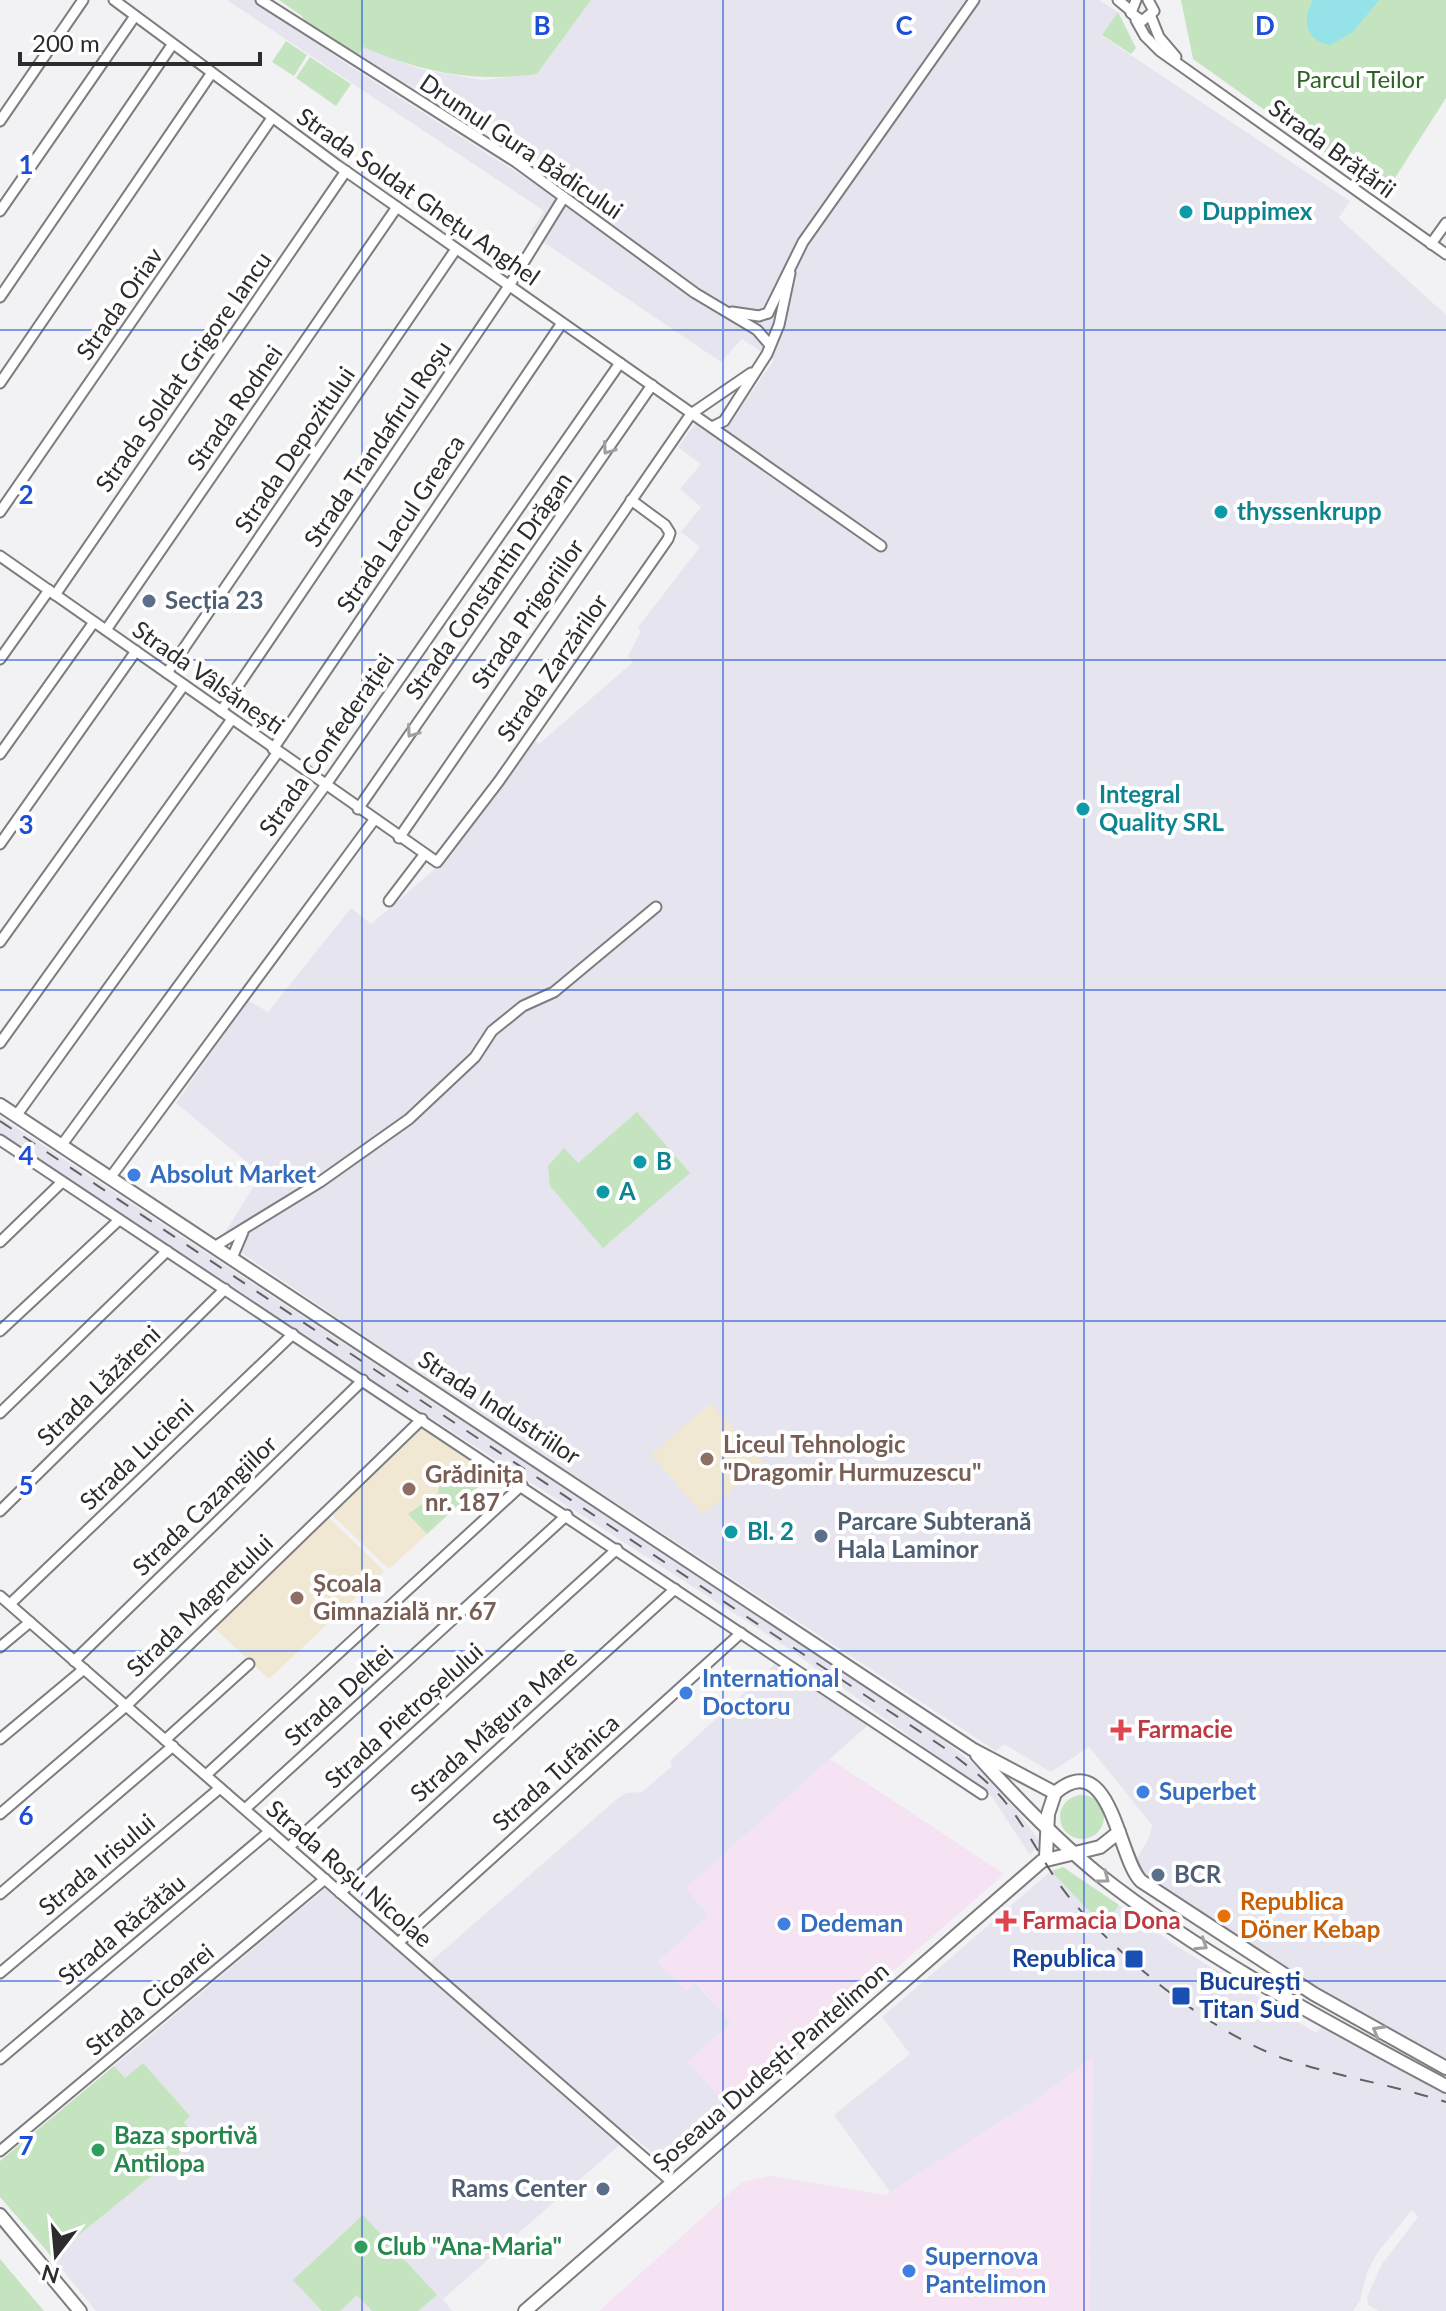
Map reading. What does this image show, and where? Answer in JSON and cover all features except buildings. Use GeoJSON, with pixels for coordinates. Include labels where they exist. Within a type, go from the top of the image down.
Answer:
{"type":"FeatureCollection","features":[{"type":"Feature","properties":{"kind":"main road","name":"Strada Industriilor"},"geometry":{"type":"LineString","coordinates":[[0,1105],[972,1749],[1055,1793]]}},
{"type":"Feature","properties":{"kind":"main road","name":"Strada Industriilor"},"geometry":{"type":"LineString","coordinates":[[972,1749],[1074,1852],[1137,1902],[1287,2000],[1446,2086]]}},
{"type":"Feature","properties":{"kind":"main road"},"geometry":{"type":"LineString","coordinates":[[1119,1832],[1100,1847],[1046,1857],[1055,1793],[1067,1785],[1092,1786],[1108,1800],[1119,1832],[1130,1868],[1141,1881],[1305,1989],[1446,2068]]}},
{"type":"Feature","properties":{"kind":"main road","name":"Șoseaua Dudești-Pantelimon"},"geometry":{"type":"LineString","coordinates":[[525,2311],[1046,1857]]}},
{"type":"Feature","properties":{"kind":"main road"},"geometry":{"type":"LineString","coordinates":[[0,2215],[80,2311]]}},
{"type":"Feature","properties":{"kind":"street"},"geometry":{"type":"LineString","coordinates":[[0,121],[83,0]]}},
{"type":"Feature","properties":{"kind":"street","name":"Strada Soldat Ghețu Anghel"},"geometry":{"type":"LineString","coordinates":[[114,0],[346,171],[703,421]]}},
{"type":"Feature","properties":{"kind":"street","name":"Drumul Gura Bădicului"},"geometry":{"type":"LineString","coordinates":[[261,0],[503,154],[725,311],[765,333]]}},
{"type":"Feature","properties":{"kind":"street"},"geometry":{"type":"LineString","coordinates":[[714,426],[726,417],[770,345],[763,314],[794,257],[974,0]]}},
{"type":"Feature","properties":{"kind":"street"},"geometry":{"type":"LineString","coordinates":[[955,27],[980,0]]}},
{"type":"Feature","properties":{"kind":"street"},"geometry":{"type":"LineString","coordinates":[[1118,0],[1130,10],[1136,0]]}},
{"type":"Feature","properties":{"kind":"street"},"geometry":{"type":"LineString","coordinates":[[1136,20],[1145,21],[1153,6]]}},
{"type":"Feature","properties":{"kind":"street","name":"Strada Brățării"},"geometry":{"type":"LineString","coordinates":[[1153,6],[1165,44],[1196,76]]}},
{"type":"Feature","properties":{"kind":"street","name":"Strada Brățării"},"geometry":{"type":"LineString","coordinates":[[1130,10],[1154,46],[1446,254]]}},
{"type":"Feature","properties":{"kind":"street"},"geometry":{"type":"LineString","coordinates":[[0,211],[135,16]]}},
{"type":"Feature","properties":{"kind":"street"},"geometry":{"type":"LineString","coordinates":[[0,297],[172,45]]}},
{"type":"Feature","properties":{"kind":"street"},"geometry":{"type":"LineString","coordinates":[[0,383],[211,74]]}},
{"type":"Feature","properties":{"kind":"street","name":"Strada Oriav"},"geometry":{"type":"LineString","coordinates":[[0,512],[272,118]]}},
{"type":"Feature","properties":{"kind":"street","name":"Strada Soldat Grigore Iancu"},"geometry":{"type":"LineString","coordinates":[[0,659],[52,592],[346,171]]}},
{"type":"Feature","properties":{"kind":"street","name":"Strada Trandafirul Roșu"},"geometry":{"type":"LineString","coordinates":[[221,711],[509,286],[564,197]]}},
{"type":"Feature","properties":{"kind":"street","name":"Strada Rodnei"},"geometry":{"type":"LineString","coordinates":[[106,630],[397,207]]}},
{"type":"Feature","properties":{"kind":"street"},"geometry":{"type":"LineString","coordinates":[[1431,244],[1446,223]]}},
{"type":"Feature","properties":{"kind":"street","name":"Strada Depozitului"},"geometry":{"type":"LineString","coordinates":[[167,673],[456,249]]}},
{"type":"Feature","properties":{"kind":"street"},"geometry":{"type":"LineString","coordinates":[[765,333],[779,322],[794,257]]}},
{"type":"Feature","properties":{"kind":"street"},"geometry":{"type":"LineString","coordinates":[[725,311],[763,314],[779,322]]}},
{"type":"Feature","properties":{"kind":"street","name":"Strada Lacul Greaca"},"geometry":{"type":"LineString","coordinates":[[16,1116],[276,750],[562,323]]}},
{"type":"Feature","properties":{"kind":"street","name":"Strada Confederației"},"geometry":{"type":"LineString","coordinates":[[61,1146],[325,786],[620,363]]}},
{"type":"Feature","properties":{"kind":"street"},"geometry":{"type":"LineString","coordinates":[[691,414],[757,368]]}},
{"type":"Feature","properties":{"kind":"street","name":"Strada Constantin Drăgan"},"geometry":{"type":"LineString","coordinates":[[358,809],[652,385]]}},
{"type":"Feature","properties":{"kind":"street"},"geometry":{"type":"LineString","coordinates":[[712,402],[723,406],[726,417]]}},
{"type":"Feature","properties":{"kind":"street"},"geometry":{"type":"LineString","coordinates":[[702,409],[703,421],[881,546]]}},
{"type":"Feature","properties":{"kind":"street","name":"Strada Prigoriilor"},"geometry":{"type":"LineString","coordinates":[[399,838],[691,414]]}},
{"type":"Feature","properties":{"kind":"street","name":"Strada Zarzărilor"},"geometry":{"type":"LineString","coordinates":[[389,901],[428,858],[441,860],[668,539],[670,533],[665,525],[631,500]]}},
{"type":"Feature","properties":{"kind":"street","name":"Strada Vâlsănești"},"geometry":{"type":"LineString","coordinates":[[0,556],[428,858]]}},
{"type":"Feature","properties":{"kind":"street"},"geometry":{"type":"LineString","coordinates":[[0,754],[94,622]]}},
{"type":"Feature","properties":{"kind":"street"},"geometry":{"type":"LineString","coordinates":[[0,844],[136,651]]}},
{"type":"Feature","properties":{"kind":"street"},"geometry":{"type":"LineString","coordinates":[[0,942],[184,685]]}},
{"type":"Feature","properties":{"kind":"street"},"geometry":{"type":"LineString","coordinates":[[0,1043],[232,719]]}},
{"type":"Feature","properties":{"kind":"street"},"geometry":{"type":"LineString","coordinates":[[110,1178],[374,820]]}},
{"type":"Feature","properties":{"kind":"street"},"geometry":{"type":"LineString","coordinates":[[214,1247],[243,1231],[409,1119],[475,1057],[492,1031],[523,1006],[554,992],[656,907]]}},
{"type":"Feature","properties":{"kind":"street"},"geometry":{"type":"LineString","coordinates":[[1,1143],[522,1485],[982,1794]]}},
{"type":"Feature","properties":{"kind":"street"},"geometry":{"type":"LineString","coordinates":[[0,1242],[62,1182]]}},
{"type":"Feature","properties":{"kind":"street"},"geometry":{"type":"LineString","coordinates":[[0,1331],[119,1220]]}},
{"type":"Feature","properties":{"kind":"street"},"geometry":{"type":"LineString","coordinates":[[232,1258],[243,1231]]}},
{"type":"Feature","properties":{"kind":"street"},"geometry":{"type":"LineString","coordinates":[[0,1413],[167,1251]]}},
{"type":"Feature","properties":{"kind":"street","name":"Strada Lăzăreni"},"geometry":{"type":"LineString","coordinates":[[0,1511],[225,1289]]}},
{"type":"Feature","properties":{"kind":"street","name":"Strada Lucieni"},"geometry":{"type":"LineString","coordinates":[[10,1604],[293,1334]]}},
{"type":"Feature","properties":{"kind":"street","name":"Strada Cazangiilor"},"geometry":{"type":"LineString","coordinates":[[74,1661],[363,1380]]}},
{"type":"Feature","properties":{"kind":"street","name":"Strada Magnetului"},"geometry":{"type":"LineString","coordinates":[[0,1814],[126,1706],[422,1419]]}},
{"type":"Feature","properties":{"kind":"street"},"geometry":{"type":"LineString","coordinates":[[206,1775],[522,1485]]}},
{"type":"Feature","properties":{"kind":"street","name":"Strada Deltei"},"geometry":{"type":"LineString","coordinates":[[245,1809],[567,1515]]}},
{"type":"Feature","properties":{"kind":"street","name":"Strada Pietroșelului"},"geometry":{"type":"LineString","coordinates":[[289,1847],[617,1549]]}},
{"type":"Feature","properties":{"kind":"street","name":"Strada Măgura Mare"},"geometry":{"type":"LineString","coordinates":[[340,1893],[675,1589]]}},
{"type":"Feature","properties":{"kind":"street","name":"Strada Roșu Nicolae"},"geometry":{"type":"LineString","coordinates":[[0,1596],[672,2182]]}},
{"type":"Feature","properties":{"kind":"street"},"geometry":{"type":"LineString","coordinates":[[0,1647],[30,1622]]}},
{"type":"Feature","properties":{"kind":"street","name":"Strada Tufănica"},"geometry":{"type":"LineString","coordinates":[[398,1943],[741,1633]]}},
{"type":"Feature","properties":{"kind":"street"},"geometry":{"type":"LineString","coordinates":[[0,1894],[169,1743],[249,1664]]}},
{"type":"Feature","properties":{"kind":"street"},"geometry":{"type":"LineString","coordinates":[[0,1739],[84,1669]]}},
{"type":"Feature","properties":{"kind":"street","name":"Strada Irisului"},"geometry":{"type":"LineString","coordinates":[[0,1973],[220,1788]]}},
{"type":"Feature","properties":{"kind":"street","name":"Strada Răcătău"},"geometry":{"type":"LineString","coordinates":[[0,2059],[270,1831]]}},
{"type":"Feature","properties":{"kind":"street","name":"Strada Cicoarei"},"geometry":{"type":"LineString","coordinates":[[0,2151],[325,1879]]}},
{"type":"Feature","properties":{"kind":"shaded area"},"geometry":{"type":"Polygon","coordinates":[[[227,0],[263,0],[290,18],[288,24],[353,68],[579,212],[581,196],[558,174],[498,132],[357,59],[363,47],[420,69],[483,80],[537,74],[591,0],[1099,0],[1118,12],[1102,36],[1350,201],[1339,218],[1446,315],[1446,2063],[1301,1979],[1133,1866],[1150,1836],[1152,1825],[1089,1747],[1051,1772],[1004,1744],[996,1751],[460,1401],[221,1239],[261,1174],[176,1103],[248,1000],[268,1012],[351,908],[371,924],[442,863],[533,739],[539,744],[633,662],[628,656],[641,631],[638,627],[700,547],[681,532],[701,507],[680,489],[701,464],[678,447],[696,423],[720,437],[774,360],[742,339],[721,362],[530,233],[544,211],[227,0]]]}},
{"type":"Feature","properties":{"kind":"shaded area"},"geometry":{"type":"Polygon","coordinates":[[[0,1117],[933,1731],[1000,1786],[1040,1842],[1030,1855],[992,1797],[791,1650],[367,1377],[0,1134],[0,1117]]]}},
{"type":"Feature","properties":{"kind":"shaded area","name":"Liceul Tehnologic \"Dragomir Hurmuzescu\""},"geometry":{"type":"Polygon","coordinates":[[[711,1403],[763,1463],[703,1515],[651,1455],[711,1403]]]}},
{"type":"Feature","properties":{"kind":"shaded area"},"geometry":{"type":"Polygon","coordinates":[[[420,1425],[491,1475],[389,1569],[329,1512],[420,1425]]]}},
{"type":"Feature","properties":{"kind":"shaded area","name":"Școala Gimnazială nr. 67"},"geometry":{"type":"Polygon","coordinates":[[[326,1515],[384,1571],[269,1679],[211,1625],[326,1515]]]}},
{"type":"Feature","properties":{"kind":"shaded area"},"geometry":{"type":"Polygon","coordinates":[[[775,1664],[869,1724],[686,1888],[708,1915],[658,1962],[686,1991],[696,1983],[731,2023],[688,2062],[733,2111],[670,2168],[631,2135],[443,2299],[452,2311],[96,2311],[52,2257],[197,2139],[183,2121],[189,2117],[143,2063],[125,2078],[114,2066],[327,1887],[421,1970],[618,1798],[626,1793],[642,1792],[672,1766],[670,1761],[775,1664]]]}},
{"type":"Feature","properties":{"kind":"shaded area"},"geometry":{"type":"Polygon","coordinates":[[[830,1759],[1004,1874],[733,2111],[688,2062],[731,2023],[697,1983],[686,1991],[658,1962],[708,1915],[685,1888],[830,1759]]]}},
{"type":"Feature","properties":{"kind":"shaded area"},"geometry":{"type":"Polygon","coordinates":[[[1051,1871],[1104,1927],[1119,1905],[1175,1945],[1316,2033],[1323,2026],[1446,2088],[1446,2311],[1378,2311],[1368,2305],[1367,2297],[1382,2264],[1418,2217],[1412,2210],[1378,2252],[1367,2272],[1360,2301],[1353,2311],[1089,2311],[1093,2057],[1041,2096],[890,2192],[834,2115],[910,2054],[882,2017],[1051,1871]]]}},
{"type":"Feature","properties":{"kind":"shaded area"},"geometry":{"type":"Polygon","coordinates":[[[1093,2056],[1089,2311],[599,2311],[742,2182],[771,2176],[885,2195],[1041,2096],[1093,2056]]]}},
{"type":"Feature","properties":{"kind":"green space"},"geometry":{"type":"Polygon","coordinates":[[[279,0],[591,0],[537,74],[491,77],[427,69],[363,47],[357,59],[308,28],[302,16],[279,0]]]}},
{"type":"Feature","properties":{"kind":"green space","name":"Parcul Teilor"},"geometry":{"type":"Polygon","coordinates":[[[1181,0],[1446,0],[1446,98],[1384,195],[1193,59],[1181,0]]]}},
{"type":"Feature","properties":{"kind":"green space"},"geometry":{"type":"Polygon","coordinates":[[[1118,12],[1136,48],[1131,54],[1102,35],[1118,12]]]}},
{"type":"Feature","properties":{"kind":"green space"},"geometry":{"type":"Polygon","coordinates":[[[286,41],[307,55],[294,76],[272,62],[286,41]]]}},
{"type":"Feature","properties":{"kind":"green space"},"geometry":{"type":"Polygon","coordinates":[[[310,57],[351,84],[336,106],[296,78],[310,57]]]}},
{"type":"Feature","properties":{"kind":"green space"},"geometry":{"type":"Polygon","coordinates":[[[637,1112],[690,1173],[603,1248],[550,1186],[548,1166],[564,1148],[578,1163],[637,1112]]]}},
{"type":"Feature","properties":{"kind":"green space"},"geometry":{"type":"Polygon","coordinates":[[[459,1463],[481,1484],[427,1534],[408,1514],[438,1493],[440,1482],[459,1463]]]}},
{"type":"Feature","properties":{"kind":"green space"},"geometry":{"type":"Polygon","coordinates":[[[1082,1795],[1098,1801],[1104,1817],[1098,1833],[1082,1839],[1066,1833],[1060,1817],[1066,1801],[1082,1795]]]}},
{"type":"Feature","properties":{"kind":"green space"},"geometry":{"type":"Polygon","coordinates":[[[1063,1867],[1119,1905],[1104,1927],[1051,1871],[1063,1867]]]}},
{"type":"Feature","properties":{"kind":"green space","name":"Baza sportivă Antilopa"},"geometry":{"type":"Polygon","coordinates":[[[143,2063],[190,2116],[184,2122],[197,2139],[52,2257],[0,2197],[0,2161],[114,2066],[125,2078],[143,2063]]]}},
{"type":"Feature","properties":{"kind":"green space","name":"Club \"Ana-Maria\""},"geometry":{"type":"Polygon","coordinates":[[[363,2215],[437,2295],[418,2311],[372,2311],[357,2295],[340,2311],[322,2311],[293,2280],[363,2215]]]}},
{"type":"Feature","properties":{"kind":"green space"},"geometry":{"type":"Polygon","coordinates":[[[0,2259],[44,2311],[0,2311],[0,2259]]]}},
{"type":"Feature","properties":{"kind":"water"},"geometry":{"type":"Polygon","coordinates":[[[1313,0],[1379,0],[1353,32],[1330,45],[1315,39],[1308,28],[1313,0]]]}},
{"type":"Feature","properties":{"kind":"railway"},"geometry":{"type":"LineString","coordinates":[[0,1121],[943,1747],[999,1795],[1064,1891],[1095,1926],[1145,1972],[1201,2015],[1230,2033],[1288,2060],[1446,2102]]}},
{"type":"Feature","properties":{"kind":"place","name":"Duppimex"},"geometry":{"type":"Point","coordinates":[1186,212]}},
{"type":"Feature","properties":{"kind":"place","name":"thyssenkrupp"},"geometry":{"type":"Point","coordinates":[1221,512]}},
{"type":"Feature","properties":{"kind":"place","name":"Secția 23"},"geometry":{"type":"Point","coordinates":[149,601]}},
{"type":"Feature","properties":{"kind":"place","name":"Integral Quality SRL"},"geometry":{"type":"Point","coordinates":[1083,809]}},
{"type":"Feature","properties":{"kind":"place","name":"B"},"geometry":{"type":"Point","coordinates":[640,1162]}},
{"type":"Feature","properties":{"kind":"place","name":"Absolut Market"},"geometry":{"type":"Point","coordinates":[134,1175]}},
{"type":"Feature","properties":{"kind":"place","name":"A"},"geometry":{"type":"Point","coordinates":[603,1192]}},
{"type":"Feature","properties":{"kind":"place","name":"Liceul Tehnologic \"Dragomir Hurmuzescu\""},"geometry":{"type":"Point","coordinates":[707,1459]}},
{"type":"Feature","properties":{"kind":"place","name":"Grădinița nr. 187"},"geometry":{"type":"Point","coordinates":[409,1489]}},
{"type":"Feature","properties":{"kind":"place","name":"Bl. 2"},"geometry":{"type":"Point","coordinates":[731,1532]}},
{"type":"Feature","properties":{"kind":"place","name":"Parcare Subterană Hala Laminor"},"geometry":{"type":"Point","coordinates":[821,1536]}},
{"type":"Feature","properties":{"kind":"place","name":"Școala Gimnazială nr. 67"},"geometry":{"type":"Point","coordinates":[297,1598]}},
{"type":"Feature","properties":{"kind":"place","name":"International Doctoru"},"geometry":{"type":"Point","coordinates":[686,1693]}},
{"type":"Feature","properties":{"kind":"place","name":"Farmacie"},"geometry":{"type":"Point","coordinates":[1121,1730]}},
{"type":"Feature","properties":{"kind":"place","name":"Superbet"},"geometry":{"type":"Point","coordinates":[1143,1792]}},
{"type":"Feature","properties":{"kind":"place","name":"BCR"},"geometry":{"type":"Point","coordinates":[1158,1875]}},
{"type":"Feature","properties":{"kind":"place","name":"Republica Döner Kebap"},"geometry":{"type":"Point","coordinates":[1224,1916]}},
{"type":"Feature","properties":{"kind":"place","name":"Farmacia Dona"},"geometry":{"type":"Point","coordinates":[1006,1921]}},
{"type":"Feature","properties":{"kind":"place","name":"Dedeman"},"geometry":{"type":"Point","coordinates":[784,1924]}},
{"type":"Feature","properties":{"kind":"place","name":"Republica"},"geometry":{"type":"Point","coordinates":[1134,1959]}},
{"type":"Feature","properties":{"kind":"place","name":"București Titan Sud"},"geometry":{"type":"Point","coordinates":[1181,1996]}},
{"type":"Feature","properties":{"kind":"place","name":"Baza sportivă Antilopa"},"geometry":{"type":"Point","coordinates":[98,2150]}},
{"type":"Feature","properties":{"kind":"place","name":"Rams Center"},"geometry":{"type":"Point","coordinates":[603,2189]}},
{"type":"Feature","properties":{"kind":"place","name":"Club \"Ana-Maria\""},"geometry":{"type":"Point","coordinates":[361,2247]}},
{"type":"Feature","properties":{"kind":"place","name":"Supernova Pantelimon"},"geometry":{"type":"Point","coordinates":[909,2271]}}]}
